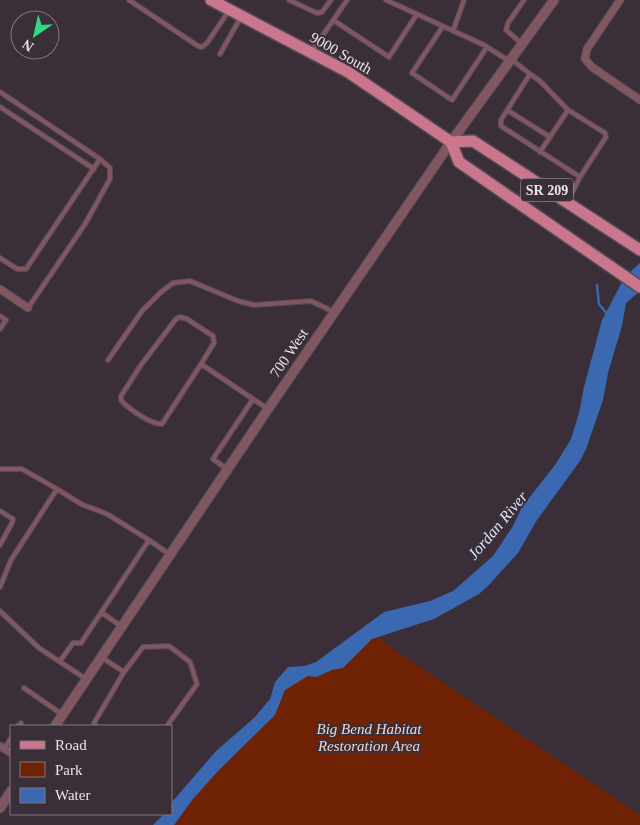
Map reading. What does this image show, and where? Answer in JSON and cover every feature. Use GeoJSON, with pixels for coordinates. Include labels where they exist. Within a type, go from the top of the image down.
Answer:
{"type":"FeatureCollection","features":[{"type":"Feature","properties":{"kind":"main road","name":"9000 South"},"geometry":{"type":"LineString","coordinates":[[211,0],[348,72],[451,142],[459,162],[640,287]]}},
{"type":"Feature","properties":{"kind":"main road","name":"SR 209"},"geometry":{"type":"LineString","coordinates":[[451,142],[473,141],[640,250]]}},
{"type":"Feature","properties":{"kind":"street","name":"700 West"},"geometry":{"type":"LineString","coordinates":[[56,725],[334,312],[451,142],[554,0]]}},
{"type":"Feature","properties":{"kind":"street"},"geometry":{"type":"LineString","coordinates":[[620,0],[587,49],[585,59],[592,67],[640,100]]}},
{"type":"Feature","properties":{"kind":"street"},"geometry":{"type":"LineString","coordinates":[[0,289],[28,308]]}},
{"type":"Feature","properties":{"kind":"street"},"geometry":{"type":"LineString","coordinates":[[0,808],[10,793]]}},
{"type":"Feature","properties":{"kind":"lane"},"geometry":{"type":"LineString","coordinates":[[129,0],[202,47],[207,43],[229,10]]}},
{"type":"Feature","properties":{"kind":"lane"},"geometry":{"type":"LineString","coordinates":[[289,0],[317,14],[322,12],[331,0]]}},
{"type":"Feature","properties":{"kind":"lane"},"geometry":{"type":"LineString","coordinates":[[311,53],[346,2],[338,0]]}},
{"type":"Feature","properties":{"kind":"lane"},"geometry":{"type":"LineString","coordinates":[[386,0],[487,47],[510,60],[540,81],[568,110],[605,133],[606,137],[580,177],[567,202]]}},
{"type":"Feature","properties":{"kind":"lane"},"geometry":{"type":"LineString","coordinates":[[453,31],[464,0]]}},
{"type":"Feature","properties":{"kind":"lane"},"geometry":{"type":"LineString","coordinates":[[522,44],[506,30],[508,23],[524,0]]}},
{"type":"Feature","properties":{"kind":"lane"},"geometry":{"type":"LineString","coordinates":[[333,20],[389,57],[417,14]]}},
{"type":"Feature","properties":{"kind":"lane"},"geometry":{"type":"LineString","coordinates":[[220,54],[242,16]]}},
{"type":"Feature","properties":{"kind":"lane"},"geometry":{"type":"LineString","coordinates":[[443,26],[412,72],[452,100],[487,47]]}},
{"type":"Feature","properties":{"kind":"lane"},"geometry":{"type":"LineString","coordinates":[[530,74],[507,110],[500,123],[501,126],[525,139],[540,152],[580,177]]}},
{"type":"Feature","properties":{"kind":"lane"},"geometry":{"type":"LineString","coordinates":[[0,92],[100,159],[110,168],[111,173],[106,187],[85,224],[28,308]]}},
{"type":"Feature","properties":{"kind":"lane"},"geometry":{"type":"LineString","coordinates":[[0,106],[94,169]]}},
{"type":"Feature","properties":{"kind":"lane"},"geometry":{"type":"LineString","coordinates":[[507,110],[550,137]]}},
{"type":"Feature","properties":{"kind":"lane"},"geometry":{"type":"LineString","coordinates":[[540,152],[568,110]]}},
{"type":"Feature","properties":{"kind":"lane"},"geometry":{"type":"LineString","coordinates":[[518,123],[521,118]]}},
{"type":"Feature","properties":{"kind":"lane"},"geometry":{"type":"LineString","coordinates":[[523,127],[526,122]]}},
{"type":"Feature","properties":{"kind":"lane"},"geometry":{"type":"LineString","coordinates":[[530,132],[533,126]]}},
{"type":"Feature","properties":{"kind":"lane"},"geometry":{"type":"LineString","coordinates":[[536,136],[540,130]]}},
{"type":"Feature","properties":{"kind":"lane"},"geometry":{"type":"LineString","coordinates":[[0,258],[16,269],[26,269],[100,159]]}},
{"type":"Feature","properties":{"kind":"lane"},"geometry":{"type":"LineString","coordinates":[[108,360],[142,311],[173,283],[190,281],[238,301],[254,305],[310,301],[334,312]]}},
{"type":"Feature","properties":{"kind":"lane"},"geometry":{"type":"LineString","coordinates":[[0,316],[6,320],[0,329]]}},
{"type":"Feature","properties":{"kind":"lane"},"geometry":{"type":"LineString","coordinates":[[180,317],[187,319],[214,336],[214,343],[200,364],[162,424],[153,422],[126,406],[121,400],[121,396],[141,365],[176,319],[180,317]]}},
{"type":"Feature","properties":{"kind":"lane"},"geometry":{"type":"LineString","coordinates":[[200,364],[268,409]]}},
{"type":"Feature","properties":{"kind":"lane"},"geometry":{"type":"LineString","coordinates":[[227,469],[213,459],[253,399]]}},
{"type":"Feature","properties":{"kind":"lane"},"geometry":{"type":"LineString","coordinates":[[0,469],[22,469],[81,504],[107,514],[170,555]]}},
{"type":"Feature","properties":{"kind":"lane"},"geometry":{"type":"LineString","coordinates":[[0,587],[12,560],[57,489]]}},
{"type":"Feature","properties":{"kind":"lane"},"geometry":{"type":"LineString","coordinates":[[0,512],[13,519],[0,545]]}},
{"type":"Feature","properties":{"kind":"lane"},"geometry":{"type":"LineString","coordinates":[[60,662],[74,643],[81,642],[149,540]]}},
{"type":"Feature","properties":{"kind":"lane"},"geometry":{"type":"LineString","coordinates":[[0,610],[39,648],[86,679]]}},
{"type":"Feature","properties":{"kind":"lane"},"geometry":{"type":"LineString","coordinates":[[101,612],[122,627]]}},
{"type":"Feature","properties":{"kind":"lane"},"geometry":{"type":"LineString","coordinates":[[95,725],[94,723],[124,672],[143,647],[169,646],[190,662],[197,684],[168,725]]}},
{"type":"Feature","properties":{"kind":"lane"},"geometry":{"type":"LineString","coordinates":[[101,656],[124,672]]}},
{"type":"Feature","properties":{"kind":"lane"},"geometry":{"type":"LineString","coordinates":[[24,688],[63,715]]}},
{"type":"Feature","properties":{"kind":"green space","name":"Big Bend Habitat Restoration Area"},"geometry":{"type":"Polygon","coordinates":[[[373,633],[396,651],[640,815],[640,825],[169,825],[291,679],[373,633]]]}},
{"type":"Feature","properties":{"kind":"water"},"geometry":{"type":"Polygon","coordinates":[[[640,263],[640,291],[626,303],[603,400],[586,449],[580,461],[537,520],[518,553],[479,594],[434,619],[372,639],[343,668],[332,670],[316,677],[308,676],[285,690],[275,715],[219,770],[193,799],[174,825],[153,825],[163,815],[172,815],[172,802],[216,751],[254,718],[270,699],[275,682],[288,667],[304,666],[316,662],[384,612],[430,601],[453,591],[493,556],[513,526],[522,507],[555,465],[571,439],[602,320],[626,276],[640,263]]]}},
{"type":"Feature","properties":{"kind":"waterway"},"geometry":{"type":"LineString","coordinates":[[597,285],[599,304],[608,315]]}},
{"type":"Feature","properties":{"kind":"water label","name":"Jordan River"},"geometry":{"type":"Point","coordinates":[497,525]}}]}
